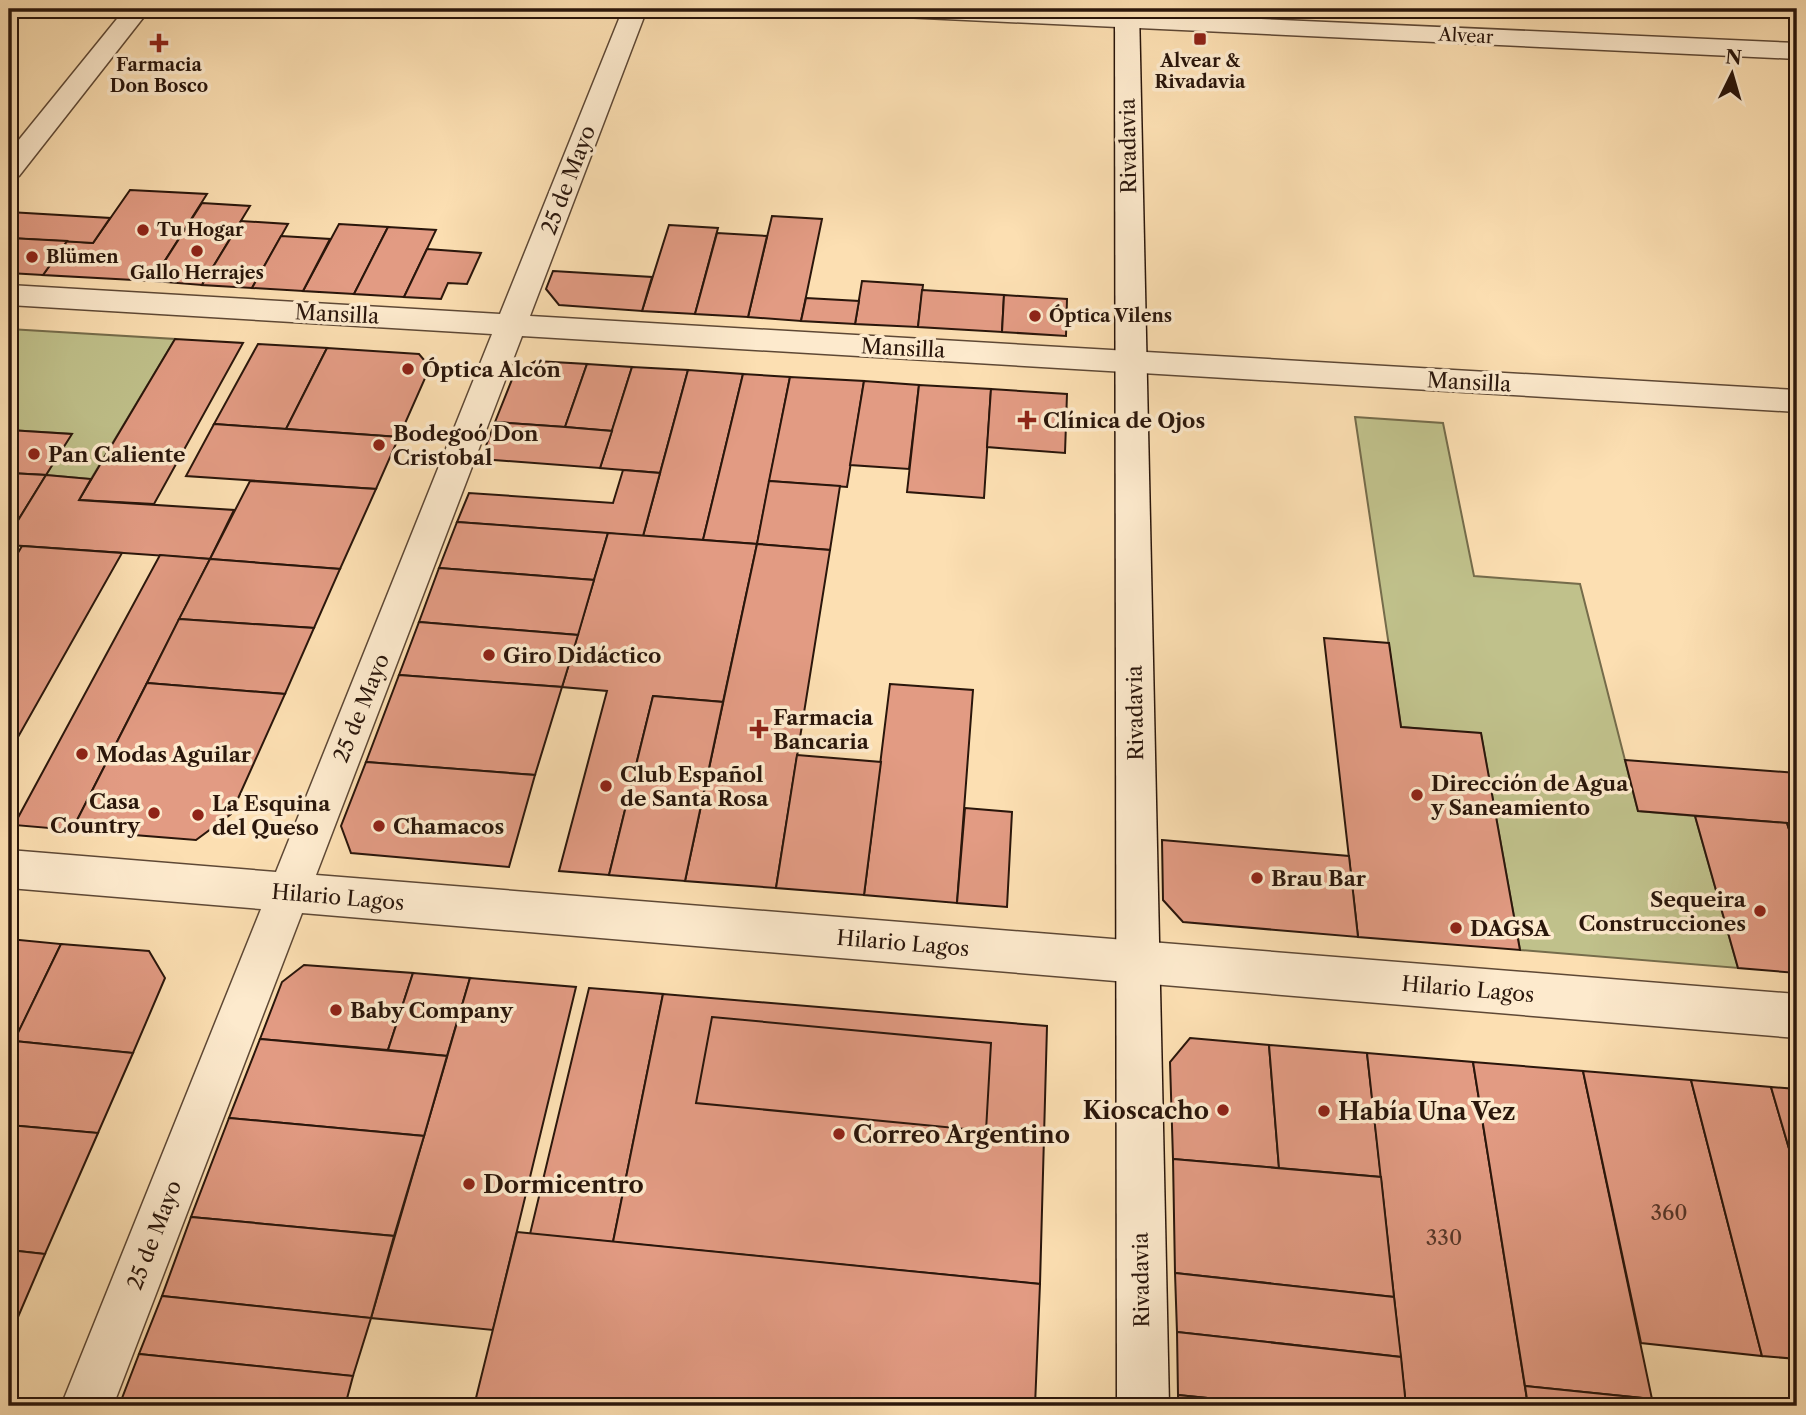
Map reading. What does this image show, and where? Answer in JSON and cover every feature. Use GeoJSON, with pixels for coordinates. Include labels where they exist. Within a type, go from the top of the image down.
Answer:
{"type":"FeatureCollection","features":[{"type":"Feature","properties":{"kind":"street"},"geometry":{"type":"LineString","coordinates":[[9,170],[138,9]]}},
{"type":"Feature","properties":{"kind":"street","name":"25 de Mayo"},"geometry":{"type":"LineString","coordinates":[[87,1406],[635,9]]}},
{"type":"Feature","properties":{"kind":"street","name":"Alvear"},"geometry":{"type":"LineString","coordinates":[[882,9],[1127,14],[1797,51]]}},
{"type":"Feature","properties":{"kind":"street","name":"Rivadavia"},"geometry":{"type":"LineString","coordinates":[[1127,14],[1143,1406]]}},
{"type":"Feature","properties":{"kind":"street","name":"Mansilla"},"geometry":{"type":"LineString","coordinates":[[9,295],[1131,362],[1793,411]]}},
{"type":"Feature","properties":{"kind":"street","name":"Hilario Lagos"},"geometry":{"type":"LineString","coordinates":[[9,869],[1797,1016]]}},
{"type":"Feature","properties":{"kind":"green space"},"geometry":{"type":"Polygon","coordinates":[[[9,329],[175,339],[91,479],[46,475],[71,434],[9,430],[9,329]]]}},
{"type":"Feature","properties":{"kind":"green space"},"geometry":{"type":"Polygon","coordinates":[[[1355,417],[1443,423],[1474,576],[1580,584],[1638,811],[1695,816],[1738,968],[1520,950],[1481,734],[1401,727],[1355,417]]]}},
{"type":"Feature","properties":{"kind":"building","name":"Tu Hogar"},"geometry":{"type":"Polygon","coordinates":[[[130,190],[207,194],[152,281],[43,275],[67,241],[93,243],[130,190]]]}},
{"type":"Feature","properties":{"kind":"building","name":"Gallo Herrajes"},"geometry":{"type":"Polygon","coordinates":[[[202,203],[250,206],[202,285],[152,281],[202,203]]]}},
{"type":"Feature","properties":{"kind":"building"},"geometry":{"type":"Polygon","coordinates":[[[9,212],[110,218],[93,243],[9,238],[9,212]]]}},
{"type":"Feature","properties":{"kind":"building"},"geometry":{"type":"Polygon","coordinates":[[[772,216],[822,219],[801,321],[748,317],[772,216]]]}},
{"type":"Feature","properties":{"kind":"building"},"geometry":{"type":"Polygon","coordinates":[[[241,221],[288,224],[252,288],[202,285],[241,221]]]}},
{"type":"Feature","properties":{"kind":"building"},"geometry":{"type":"Polygon","coordinates":[[[339,224],[388,227],[354,294],[303,291],[339,224]]]}},
{"type":"Feature","properties":{"kind":"building"},"geometry":{"type":"Polygon","coordinates":[[[669,225],[718,228],[695,314],[642,311],[669,225]]]}},
{"type":"Feature","properties":{"kind":"building"},"geometry":{"type":"Polygon","coordinates":[[[388,227],[436,230],[404,297],[354,294],[388,227]]]}},
{"type":"Feature","properties":{"kind":"building"},"geometry":{"type":"Polygon","coordinates":[[[717,233],[767,236],[748,317],[695,314],[717,233]]]}},
{"type":"Feature","properties":{"kind":"building"},"geometry":{"type":"Polygon","coordinates":[[[281,236],[330,239],[303,291],[252,288],[281,236]]]}},
{"type":"Feature","properties":{"kind":"building","name":"Blümen"},"geometry":{"type":"Polygon","coordinates":[[[9,238],[67,241],[43,275],[9,273],[9,238]]]}},
{"type":"Feature","properties":{"kind":"building"},"geometry":{"type":"Polygon","coordinates":[[[427,249],[481,253],[467,284],[448,283],[441,299],[404,297],[427,249]]]}},
{"type":"Feature","properties":{"kind":"building"},"geometry":{"type":"Polygon","coordinates":[[[553,271],[652,277],[642,311],[559,305],[546,289],[553,271]]]}},
{"type":"Feature","properties":{"kind":"building"},"geometry":{"type":"Polygon","coordinates":[[[862,281],[923,285],[918,327],[855,324],[862,281]]]}},
{"type":"Feature","properties":{"kind":"building"},"geometry":{"type":"Polygon","coordinates":[[[922,290],[1004,295],[1002,332],[918,327],[922,290]]]}},
{"type":"Feature","properties":{"kind":"building","name":"Óptica Vilens"},"geometry":{"type":"Polygon","coordinates":[[[1004,295],[1067,299],[1066,336],[1002,332],[1004,295]]]}},
{"type":"Feature","properties":{"kind":"building"},"geometry":{"type":"Polygon","coordinates":[[[806,298],[859,301],[855,324],[801,321],[806,298]]]}},
{"type":"Feature","properties":{"kind":"building"},"geometry":{"type":"Polygon","coordinates":[[[175,339],[243,343],[154,504],[79,500],[175,339]]]}},
{"type":"Feature","properties":{"kind":"building"},"geometry":{"type":"Polygon","coordinates":[[[258,344],[327,348],[286,429],[214,424],[258,344]]]}},
{"type":"Feature","properties":{"kind":"building"},"geometry":{"type":"Polygon","coordinates":[[[327,348],[419,354],[430,367],[399,437],[286,429],[327,348]]]}},
{"type":"Feature","properties":{"kind":"building"},"geometry":{"type":"Polygon","coordinates":[[[536,361],[587,364],[565,427],[495,422],[515,372],[536,361]]]}},
{"type":"Feature","properties":{"kind":"building"},"geometry":{"type":"Polygon","coordinates":[[[587,364],[632,367],[612,431],[565,427],[587,364]]]}},
{"type":"Feature","properties":{"kind":"building"},"geometry":{"type":"Polygon","coordinates":[[[632,367],[688,370],[660,473],[600,468],[632,367]]]}},
{"type":"Feature","properties":{"kind":"building"},"geometry":{"type":"Polygon","coordinates":[[[688,370],[743,374],[703,540],[643,536],[688,370]]]}},
{"type":"Feature","properties":{"kind":"building"},"geometry":{"type":"Polygon","coordinates":[[[743,374],[790,377],[757,544],[703,540],[743,374]]]}},
{"type":"Feature","properties":{"kind":"building"},"geometry":{"type":"Polygon","coordinates":[[[790,377],[864,381],[847,487],[769,481],[790,377]]]}},
{"type":"Feature","properties":{"kind":"building"},"geometry":{"type":"Polygon","coordinates":[[[864,381],[919,385],[909,469],[850,465],[864,381]]]}},
{"type":"Feature","properties":{"kind":"building"},"geometry":{"type":"Polygon","coordinates":[[[919,385],[991,389],[984,498],[907,492],[919,385]]]}},
{"type":"Feature","properties":{"kind":"building","name":"Clínica de Ojos"},"geometry":{"type":"Polygon","coordinates":[[[991,389],[1067,394],[1065,453],[987,447],[991,389]]]}},
{"type":"Feature","properties":{"kind":"building"},"geometry":{"type":"Polygon","coordinates":[[[495,422],[612,431],[600,468],[481,459],[495,422]]]}},
{"type":"Feature","properties":{"kind":"building"},"geometry":{"type":"Polygon","coordinates":[[[214,424],[399,437],[376,489],[186,476],[214,424]]]}},
{"type":"Feature","properties":{"kind":"building","name":"Pan Caliente"},"geometry":{"type":"Polygon","coordinates":[[[9,430],[72,434],[46,475],[9,473],[9,430]]]}},
{"type":"Feature","properties":{"kind":"building"},"geometry":{"type":"Polygon","coordinates":[[[623,470],[660,473],[643,536],[457,522],[469,493],[613,503],[623,470]]]}},
{"type":"Feature","properties":{"kind":"building"},"geometry":{"type":"Polygon","coordinates":[[[9,473],[46,475],[9,535],[9,473]]]}},
{"type":"Feature","properties":{"kind":"building"},"geometry":{"type":"Polygon","coordinates":[[[46,475],[91,479],[79,500],[234,510],[210,559],[9,545],[9,535],[46,475]]]}},
{"type":"Feature","properties":{"kind":"building"},"geometry":{"type":"Polygon","coordinates":[[[250,481],[376,489],[340,569],[210,559],[250,481]]]}},
{"type":"Feature","properties":{"kind":"building"},"geometry":{"type":"Polygon","coordinates":[[[769,481],[840,486],[830,550],[757,544],[769,481]]]}},
{"type":"Feature","properties":{"kind":"building"},"geometry":{"type":"Polygon","coordinates":[[[457,522],[608,533],[594,580],[439,568],[457,522]]]}},
{"type":"Feature","properties":{"kind":"building","name":"Club Español de Santa Rosa"},"geometry":{"type":"Polygon","coordinates":[[[608,533],[757,544],[723,702],[653,696],[609,875],[559,871],[607,691],[562,687],[608,533]]]}},
{"type":"Feature","properties":{"kind":"building","name":"Farmacia Bancaria"},"geometry":{"type":"Polygon","coordinates":[[[757,544],[830,550],[776,888],[685,881],[757,544]]]}},
{"type":"Feature","properties":{"kind":"building"},"geometry":{"type":"Polygon","coordinates":[[[22,546],[122,553],[9,753],[9,568],[22,546]]]}},
{"type":"Feature","properties":{"kind":"building","name":"Modas Aguilar"},"geometry":{"type":"Polygon","coordinates":[[[160,555],[210,559],[72,830],[14,825],[160,555]]]}},
{"type":"Feature","properties":{"kind":"building"},"geometry":{"type":"Polygon","coordinates":[[[210,559],[340,569],[314,628],[179,619],[210,559]]]}},
{"type":"Feature","properties":{"kind":"building"},"geometry":{"type":"Polygon","coordinates":[[[439,568],[594,580],[578,635],[419,622],[439,568]]]}},
{"type":"Feature","properties":{"kind":"building"},"geometry":{"type":"Polygon","coordinates":[[[179,619],[314,628],[285,694],[147,683],[179,619]]]}},
{"type":"Feature","properties":{"kind":"building","name":"Giro Didáctico"},"geometry":{"type":"Polygon","coordinates":[[[419,622],[578,635],[562,687],[399,675],[419,622]]]}},
{"type":"Feature","properties":{"kind":"building","name":"Dirección de Agua y Saneamiento"},"geometry":{"type":"Polygon","coordinates":[[[1324,638],[1389,643],[1401,727],[1481,733],[1520,950],[1358,937],[1324,638]]]}},
{"type":"Feature","properties":{"kind":"building"},"geometry":{"type":"Polygon","coordinates":[[[399,675],[562,687],[535,775],[366,762],[399,675]]]}},
{"type":"Feature","properties":{"kind":"building"},"geometry":{"type":"Polygon","coordinates":[[[147,683],[285,694],[231,814],[196,840],[72,830],[147,683]]]}},
{"type":"Feature","properties":{"kind":"building"},"geometry":{"type":"Polygon","coordinates":[[[890,684],[973,690],[957,903],[864,895],[890,684]]]}},
{"type":"Feature","properties":{"kind":"building"},"geometry":{"type":"Polygon","coordinates":[[[653,696],[723,702],[685,881],[609,875],[653,696]]]}},
{"type":"Feature","properties":{"kind":"building"},"geometry":{"type":"Polygon","coordinates":[[[797,755],[881,762],[864,895],[776,888],[797,755]]]}},
{"type":"Feature","properties":{"kind":"building"},"geometry":{"type":"Polygon","coordinates":[[[1625,760],[1797,773],[1797,824],[1638,811],[1625,760]]]}},
{"type":"Feature","properties":{"kind":"building"},"geometry":{"type":"Polygon","coordinates":[[[366,762],[535,775],[509,867],[351,853],[341,826],[366,762]]]}},
{"type":"Feature","properties":{"kind":"building"},"geometry":{"type":"Polygon","coordinates":[[[965,808],[1012,812],[1007,907],[957,903],[965,808]]]}},
{"type":"Feature","properties":{"kind":"building","name":"Sequeira Construcciones"},"geometry":{"type":"Polygon","coordinates":[[[1695,816],[1787,823],[1797,855],[1797,973],[1738,968],[1695,816]]]}},
{"type":"Feature","properties":{"kind":"building"},"geometry":{"type":"Polygon","coordinates":[[[1787,823],[1797,824],[1797,855],[1787,823]]]}},
{"type":"Feature","properties":{"kind":"building","name":"Brau Bar"},"geometry":{"type":"Polygon","coordinates":[[[1162,840],[1349,856],[1358,937],[1183,922],[1163,900],[1162,840]]]}},
{"type":"Feature","properties":{"kind":"building"},"geometry":{"type":"Polygon","coordinates":[[[9,939],[61,944],[9,1052],[9,939]]]}},
{"type":"Feature","properties":{"kind":"building"},"geometry":{"type":"Polygon","coordinates":[[[61,944],[149,951],[165,978],[133,1053],[14,1041],[61,944]]]}},
{"type":"Feature","properties":{"kind":"building","name":"Baby Company"},"geometry":{"type":"Polygon","coordinates":[[[304,965],[413,973],[388,1050],[260,1039],[282,982],[304,965]]]}},
{"type":"Feature","properties":{"kind":"building"},"geometry":{"type":"Polygon","coordinates":[[[413,973],[470,978],[447,1056],[388,1050],[413,973]]]}},
{"type":"Feature","properties":{"kind":"building","name":"Dormicentro"},"geometry":{"type":"Polygon","coordinates":[[[470,978],[576,987],[493,1330],[371,1318],[470,978]]]}},
{"type":"Feature","properties":{"kind":"building"},"geometry":{"type":"Polygon","coordinates":[[[589,988],[663,994],[613,1242],[530,1234],[589,988]]]}},
{"type":"Feature","properties":{"kind":"building","name":"Correo Argentino"},"geometry":{"type":"Polygon","coordinates":[[[663,994],[1047,1026],[1040,1284],[613,1242],[663,994]]]}},
{"type":"Feature","properties":{"kind":"building"},"geometry":{"type":"Polygon","coordinates":[[[712,1017],[991,1043],[986,1131],[696,1103],[712,1017]]]}},
{"type":"Feature","properties":{"kind":"building","name":"Kioscacho"},"geometry":{"type":"Polygon","coordinates":[[[1190,1038],[1269,1045],[1279,1168],[1173,1159],[1170,1062],[1190,1038]]]}},
{"type":"Feature","properties":{"kind":"building"},"geometry":{"type":"Polygon","coordinates":[[[260,1039],[447,1056],[424,1136],[229,1118],[260,1039]]]}},
{"type":"Feature","properties":{"kind":"building"},"geometry":{"type":"Polygon","coordinates":[[[14,1041],[133,1053],[98,1133],[9,1125],[9,1052],[14,1041]]]}},
{"type":"Feature","properties":{"kind":"building","name":"Había Una Vez"},"geometry":{"type":"Polygon","coordinates":[[[1269,1045],[1367,1053],[1381,1177],[1279,1168],[1269,1045]]]}},
{"type":"Feature","properties":{"kind":"building"},"geometry":{"type":"Polygon","coordinates":[[[1367,1053],[1473,1062],[1528,1406],[1406,1406],[1367,1053]]]}},
{"type":"Feature","properties":{"kind":"building"},"geometry":{"type":"Polygon","coordinates":[[[1473,1062],[1583,1071],[1652,1399],[1525,1386],[1473,1062]]]}},
{"type":"Feature","properties":{"kind":"building"},"geometry":{"type":"Polygon","coordinates":[[[1583,1071],[1691,1080],[1762,1356],[1641,1343],[1583,1071]]]}},
{"type":"Feature","properties":{"kind":"building"},"geometry":{"type":"Polygon","coordinates":[[[1691,1080],[1771,1087],[1797,1176],[1797,1359],[1762,1356],[1691,1080]]]}},
{"type":"Feature","properties":{"kind":"building"},"geometry":{"type":"Polygon","coordinates":[[[1771,1087],[1797,1089],[1797,1176],[1771,1087]]]}},
{"type":"Feature","properties":{"kind":"building"},"geometry":{"type":"Polygon","coordinates":[[[229,1118],[424,1136],[394,1236],[191,1217],[229,1118]]]}},
{"type":"Feature","properties":{"kind":"building"},"geometry":{"type":"Polygon","coordinates":[[[9,1125],[98,1133],[45,1254],[9,1250],[9,1125]]]}},
{"type":"Feature","properties":{"kind":"building"},"geometry":{"type":"Polygon","coordinates":[[[1173,1159],[1381,1177],[1394,1297],[1175,1273],[1173,1159]]]}},
{"type":"Feature","properties":{"kind":"building"},"geometry":{"type":"Polygon","coordinates":[[[191,1217],[394,1236],[371,1318],[162,1296],[191,1217]]]}},
{"type":"Feature","properties":{"kind":"building"},"geometry":{"type":"Polygon","coordinates":[[[517,1232],[1040,1284],[1035,1406],[474,1406],[517,1232]]]}},
{"type":"Feature","properties":{"kind":"building"},"geometry":{"type":"Polygon","coordinates":[[[9,1250],[45,1254],[9,1338],[9,1250]]]}},
{"type":"Feature","properties":{"kind":"building"},"geometry":{"type":"Polygon","coordinates":[[[1175,1273],[1394,1297],[1401,1357],[1177,1332],[1175,1273]]]}},
{"type":"Feature","properties":{"kind":"building"},"geometry":{"type":"Polygon","coordinates":[[[162,1296],[371,1318],[353,1376],[139,1354],[162,1296]]]}},
{"type":"Feature","properties":{"kind":"building"},"geometry":{"type":"Polygon","coordinates":[[[1177,1332],[1401,1357],[1406,1406],[1286,1406],[1178,1395],[1177,1332]]]}},
{"type":"Feature","properties":{"kind":"building"},"geometry":{"type":"Polygon","coordinates":[[[139,1354],[353,1376],[345,1406],[119,1406],[139,1354]]]}},
{"type":"Feature","properties":{"kind":"building"},"geometry":{"type":"Polygon","coordinates":[[[1525,1386],[1652,1399],[1654,1406],[1528,1406],[1525,1386]]]}},
{"type":"Feature","properties":{"kind":"building"},"geometry":{"type":"Polygon","coordinates":[[[1178,1395],[1286,1406],[1178,1406],[1178,1395]]]}},
{"type":"Feature","properties":{"kind":"place","name":"Alvear & Rivadavia"},"geometry":{"type":"Point","coordinates":[1200,39]}},
{"type":"Feature","properties":{"kind":"place","name":"Farmacia Don Bosco"},"geometry":{"type":"Point","coordinates":[159,43]}},
{"type":"Feature","properties":{"kind":"place","name":"Tu Hogar"},"geometry":{"type":"Point","coordinates":[143,230]}},
{"type":"Feature","properties":{"kind":"place","name":"Gallo Herrajes"},"geometry":{"type":"Point","coordinates":[197,251]}},
{"type":"Feature","properties":{"kind":"place","name":"Blümen"},"geometry":{"type":"Point","coordinates":[32,257]}},
{"type":"Feature","properties":{"kind":"place","name":"Óptica Vilens"},"geometry":{"type":"Point","coordinates":[1035,316]}},
{"type":"Feature","properties":{"kind":"place","name":"Óptica Alcón"},"geometry":{"type":"Point","coordinates":[408,369]}},
{"type":"Feature","properties":{"kind":"place","name":"Clínica de Ojos"},"geometry":{"type":"Point","coordinates":[1027,420]}},
{"type":"Feature","properties":{"kind":"place","name":"Bodegoó Don Cristobal"},"geometry":{"type":"Point","coordinates":[379,445]}},
{"type":"Feature","properties":{"kind":"place","name":"Pan Caliente"},"geometry":{"type":"Point","coordinates":[34,454]}},
{"type":"Feature","properties":{"kind":"place","name":"Giro Didáctico"},"geometry":{"type":"Point","coordinates":[489,655]}},
{"type":"Feature","properties":{"kind":"place","name":"Farmacia Bancaria"},"geometry":{"type":"Point","coordinates":[759,729]}},
{"type":"Feature","properties":{"kind":"place","name":"Modas Aguilar"},"geometry":{"type":"Point","coordinates":[82,754]}},
{"type":"Feature","properties":{"kind":"place","name":"Club Español de Santa Rosa"},"geometry":{"type":"Point","coordinates":[606,786]}},
{"type":"Feature","properties":{"kind":"place","name":"Dirección de Agua y Saneamiento"},"geometry":{"type":"Point","coordinates":[1417,795]}},
{"type":"Feature","properties":{"kind":"place","name":"Casa Country"},"geometry":{"type":"Point","coordinates":[154,813]}},
{"type":"Feature","properties":{"kind":"place","name":"La Esquina del Queso"},"geometry":{"type":"Point","coordinates":[198,815]}},
{"type":"Feature","properties":{"kind":"place","name":"Chamacos"},"geometry":{"type":"Point","coordinates":[379,826]}},
{"type":"Feature","properties":{"kind":"place","name":"Brau Bar"},"geometry":{"type":"Point","coordinates":[1257,878]}},
{"type":"Feature","properties":{"kind":"place","name":"Sequeira Construcciones"},"geometry":{"type":"Point","coordinates":[1760,911]}},
{"type":"Feature","properties":{"kind":"place","name":"DAGSA"},"geometry":{"type":"Point","coordinates":[1456,928]}},
{"type":"Feature","properties":{"kind":"place","name":"Baby Company"},"geometry":{"type":"Point","coordinates":[336,1010]}},
{"type":"Feature","properties":{"kind":"place","name":"Kioscacho"},"geometry":{"type":"Point","coordinates":[1223,1110]}},
{"type":"Feature","properties":{"kind":"place","name":"Había Una Vez"},"geometry":{"type":"Point","coordinates":[1324,1111]}},
{"type":"Feature","properties":{"kind":"place","name":"Correo Argentino"},"geometry":{"type":"Point","coordinates":[839,1134]}},
{"type":"Feature","properties":{"kind":"place","name":"Dormicentro"},"geometry":{"type":"Point","coordinates":[469,1184]}}]}
